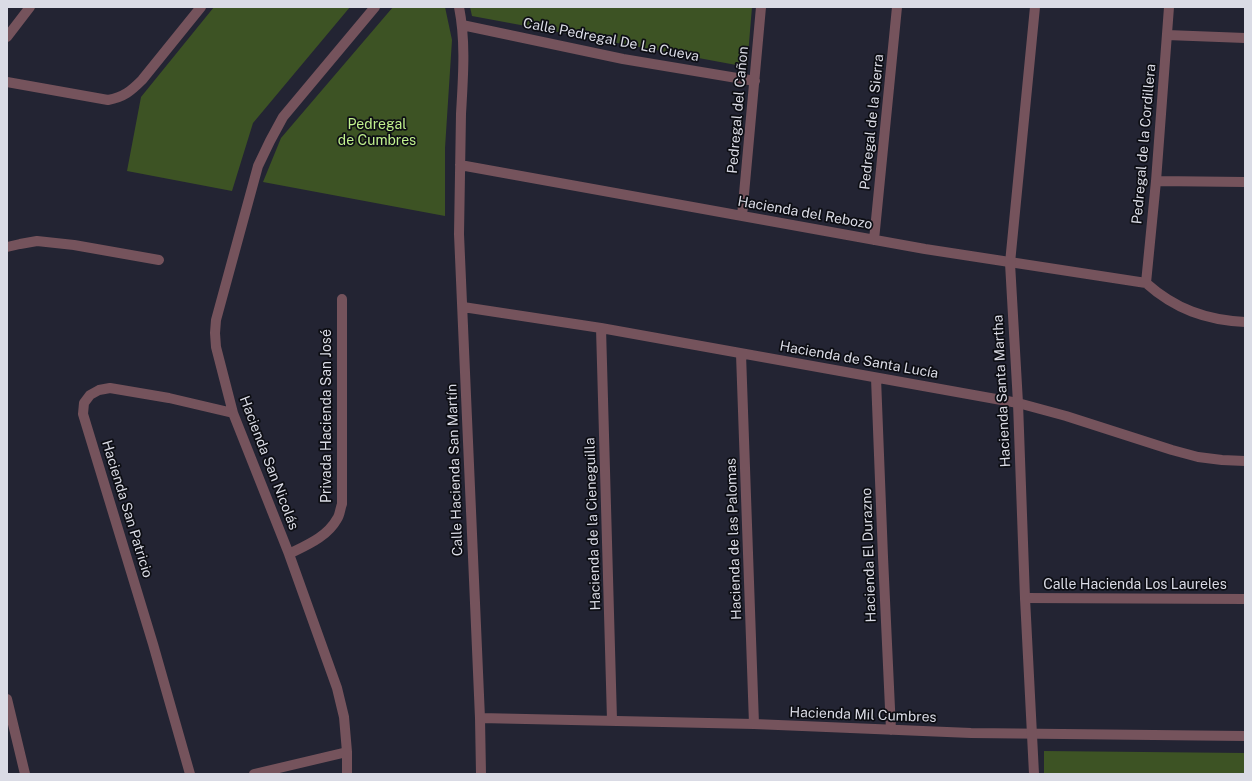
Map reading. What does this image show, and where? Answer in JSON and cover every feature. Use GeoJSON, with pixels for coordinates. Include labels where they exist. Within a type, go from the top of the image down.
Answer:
{"type":"FeatureCollection","features":[{"type":"Feature","properties":{"kind":"street"},"geometry":{"type":"LineString","coordinates":[[7,37],[30,7]]}},
{"type":"Feature","properties":{"kind":"street"},"geometry":{"type":"LineString","coordinates":[[7,82],[108,100],[120,97],[132,90],[142,80],[201,7]]}},
{"type":"Feature","properties":{"kind":"street","name":"Hacienda San Nicolás"},"geometry":{"type":"LineString","coordinates":[[347,774],[344,717],[337,688],[289,554],[233,413],[216,347],[215,333],[216,320],[258,166],[270,141],[283,117],[374,7]]}},
{"type":"Feature","properties":{"kind":"street","name":"Calle Hacienda San Martín"},"geometry":{"type":"LineString","coordinates":[[459,7],[464,51],[459,234],[480,718],[481,774]]}},
{"type":"Feature","properties":{"kind":"street","name":"Pedregal del Cañon"},"geometry":{"type":"LineString","coordinates":[[742,216],[761,7]]}},
{"type":"Feature","properties":{"kind":"street","name":"Pedregal de la Sierra"},"geometry":{"type":"LineString","coordinates":[[874,240],[897,7]]}},
{"type":"Feature","properties":{"kind":"street","name":"Hacienda Santa Martha"},"geometry":{"type":"LineString","coordinates":[[1034,7],[1010,262],[1018,402],[1025,598],[1034,774]]}},
{"type":"Feature","properties":{"kind":"street","name":"Pedregal de la Cordillera"},"geometry":{"type":"LineString","coordinates":[[1146,283],[1170,7]]}},
{"type":"Feature","properties":{"kind":"street","name":"Calle Pedregal De La Cueva"},"geometry":{"type":"LineString","coordinates":[[462,25],[623,58],[755,81]]}},
{"type":"Feature","properties":{"kind":"street"},"geometry":{"type":"LineString","coordinates":[[1167,35],[1245,38]]}},
{"type":"Feature","properties":{"kind":"street","name":"Hacienda del Rebozo"},"geometry":{"type":"LineString","coordinates":[[460,165],[874,240],[1146,283]]}},
{"type":"Feature","properties":{"kind":"street"},"geometry":{"type":"LineString","coordinates":[[1156,181],[1245,182]]}},
{"type":"Feature","properties":{"kind":"street"},"geometry":{"type":"LineString","coordinates":[[7,247],[37,241],[74,245],[159,260]]}},
{"type":"Feature","properties":{"kind":"street"},"geometry":{"type":"LineString","coordinates":[[1146,283],[1169,302],[1186,310],[1210,318],[1231,322],[1245,322]]}},
{"type":"Feature","properties":{"kind":"street","name":"Privada Hacienda San José"},"geometry":{"type":"LineString","coordinates":[[289,554],[314,541],[328,531],[338,518],[342,504],[342,299]]}},
{"type":"Feature","properties":{"kind":"street","name":"Hacienda de Santa Lucía"},"geometry":{"type":"LineString","coordinates":[[463,307],[601,328],[1018,402],[1198,457],[1222,460],[1245,460]]}},
{"type":"Feature","properties":{"kind":"street","name":"Hacienda de la Cieneguilla"},"geometry":{"type":"LineString","coordinates":[[601,328],[612,720]]}},
{"type":"Feature","properties":{"kind":"street","name":"Hacienda de las Palomas"},"geometry":{"type":"LineString","coordinates":[[741,354],[754,724]]}},
{"type":"Feature","properties":{"kind":"street","name":"Hacienda El Durazno"},"geometry":{"type":"LineString","coordinates":[[876,378],[891,730]]}},
{"type":"Feature","properties":{"kind":"street","name":"Hacienda San Patricio"},"geometry":{"type":"LineString","coordinates":[[190,774],[153,644],[83,414],[84,403],[94,392],[110,388],[169,398],[233,413]]}},
{"type":"Feature","properties":{"kind":"street","name":"Calle Hacienda Los Laureles"},"geometry":{"type":"LineString","coordinates":[[1025,598],[1245,599]]}},
{"type":"Feature","properties":{"kind":"street"},"geometry":{"type":"LineString","coordinates":[[7,699],[25,774]]}},
{"type":"Feature","properties":{"kind":"street","name":"Hacienda Mil Cumbres"},"geometry":{"type":"LineString","coordinates":[[480,718],[754,724],[1031,734],[1245,736]]}},
{"type":"Feature","properties":{"kind":"street"},"geometry":{"type":"LineString","coordinates":[[254,774],[347,752]]}},
{"type":"Feature","properties":{"kind":"green space"},"geometry":{"type":"Polygon","coordinates":[[[214,7],[350,7],[253,123],[232,191],[127,171],[141,97],[214,7]]]}},
{"type":"Feature","properties":{"kind":"green space","name":"Pedregal de Cumbres"},"geometry":{"type":"Polygon","coordinates":[[[393,7],[445,7],[452,40],[445,148],[445,216],[263,182],[281,138],[393,7]]]}},
{"type":"Feature","properties":{"kind":"green space"},"geometry":{"type":"Polygon","coordinates":[[[470,7],[752,7],[747,67],[472,16],[470,7]]]}},
{"type":"Feature","properties":{"kind":"green space"},"geometry":{"type":"Polygon","coordinates":[[[1044,751],[1245,753],[1245,774],[1044,774],[1044,751]]]}}]}
